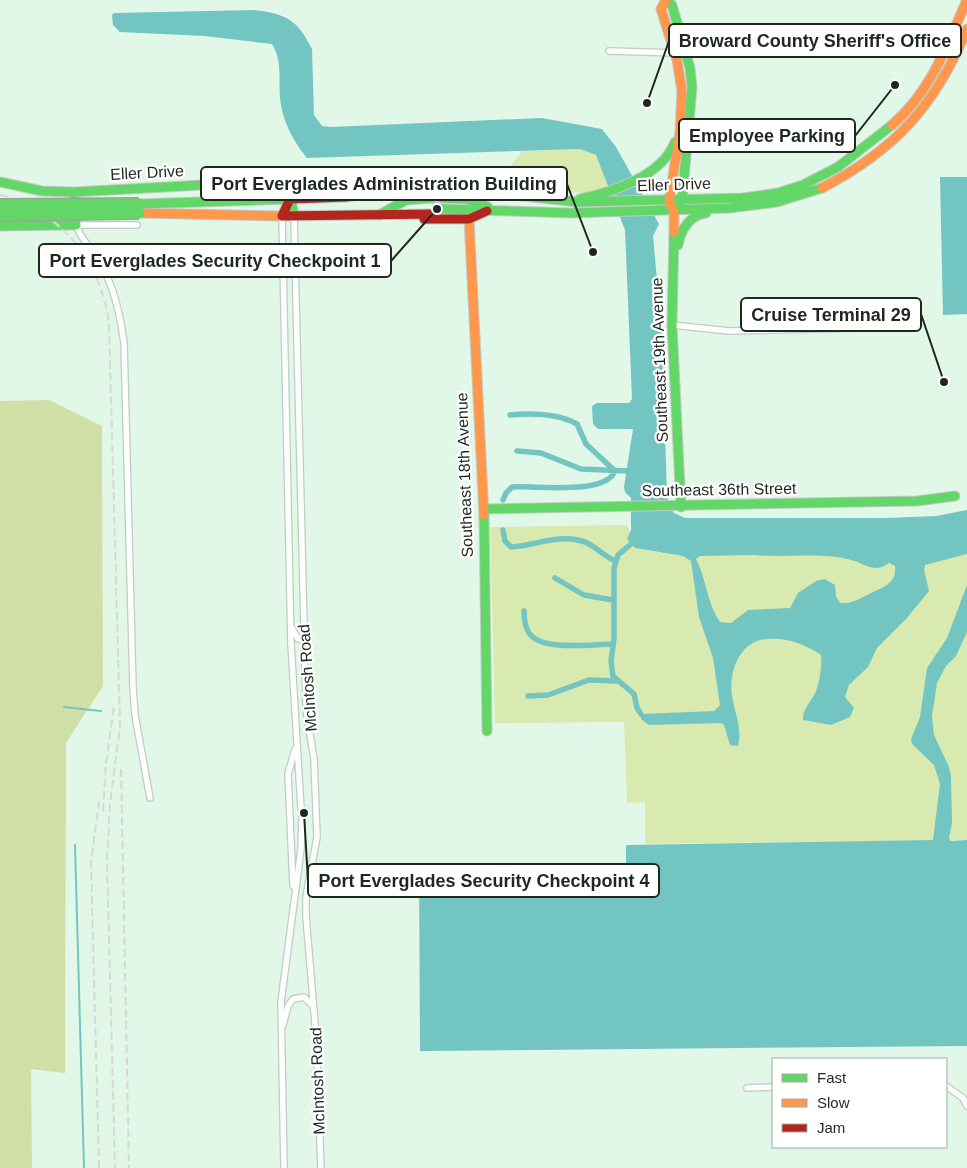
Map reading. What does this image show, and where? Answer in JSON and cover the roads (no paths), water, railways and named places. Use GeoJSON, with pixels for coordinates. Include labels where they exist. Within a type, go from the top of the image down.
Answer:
{"type":"FeatureCollection","features":[{"type":"Feature","properties":{"kind":"main road","name":"Southeast 19th Avenue"},"geometry":{"type":"LineString","coordinates":[[678,507],[672,319],[672,206],[682,92],[674,53],[661,9],[666,0],[672,5],[692,77],[693,97],[682,201]]}},
{"type":"Feature","properties":{"kind":"main road","name":"Eller Drive"},"geometry":{"type":"LineString","coordinates":[[0,182],[42,191],[74,192],[220,184],[276,172],[288,179],[290,199],[346,197],[404,188],[654,212],[682,201],[751,198],[778,193],[812,181],[854,156],[903,115],[929,84],[967,0]]}},
{"type":"Feature","properties":{"kind":"main road","name":"Eller Drive"},"geometry":{"type":"LineString","coordinates":[[376,216],[437,206],[552,213],[650,201],[672,206],[736,208],[764,205],[811,193],[846,174],[878,151],[910,123],[936,93],[946,76],[967,29]]}},
{"type":"Feature","properties":{"kind":"main road"},"geometry":{"type":"LineString","coordinates":[[552,213],[561,202],[589,197],[656,167],[667,157],[680,128]]}},
{"type":"Feature","properties":{"kind":"main road"},"geometry":{"type":"LineString","coordinates":[[0,226],[76,225],[74,192]]}},
{"type":"Feature","properties":{"kind":"main road","name":"Eller Drive"},"geometry":{"type":"LineString","coordinates":[[437,206],[467,194]]}},
{"type":"Feature","properties":{"kind":"main road","name":"Eller Drive"},"geometry":{"type":"LineString","coordinates":[[467,194],[492,209]]}},
{"type":"Feature","properties":{"kind":"main road"},"geometry":{"type":"LineString","coordinates":[[0,214],[138,214],[290,199],[288,216]]}},
{"type":"Feature","properties":{"kind":"main road"},"geometry":{"type":"LineString","coordinates":[[0,205],[138,214]]}},
{"type":"Feature","properties":{"kind":"main road"},"geometry":{"type":"LineString","coordinates":[[672,319],[677,306],[678,240],[682,230],[700,213],[719,212],[736,208]]}},
{"type":"Feature","properties":{"kind":"main road","name":"Eller Drive"},"geometry":{"type":"LineString","coordinates":[[138,214],[376,216],[469,219],[492,209]]}},
{"type":"Feature","properties":{"kind":"main road","name":"Southeast 18th Avenue"},"geometry":{"type":"LineString","coordinates":[[469,219],[484,509],[483,555],[487,731]]}},
{"type":"Feature","properties":{"kind":"main road","name":"Southeast 36th Street"},"geometry":{"type":"LineString","coordinates":[[484,509],[627,508],[917,501],[955,496]]}},
{"type":"Feature","properties":{"kind":"street"},"geometry":{"type":"LineString","coordinates":[[609,51],[686,54]]}},
{"type":"Feature","properties":{"kind":"street"},"geometry":{"type":"LineString","coordinates":[[138,214],[76,225],[98,258],[110,282],[124,343],[133,688],[135,715],[150,798]]}},
{"type":"Feature","properties":{"kind":"street","name":"McIntosh Road"},"geometry":{"type":"LineString","coordinates":[[288,216],[291,623],[296,745],[301,808]]}},
{"type":"Feature","properties":{"kind":"street","name":"McIntosh Road"},"geometry":{"type":"LineString","coordinates":[[288,216],[306,710],[314,759],[317,837],[306,897],[321,1168]]}},
{"type":"Feature","properties":{"kind":"street"},"geometry":{"type":"LineString","coordinates":[[672,319],[729,331],[894,327]]}},
{"type":"Feature","properties":{"kind":"street"},"geometry":{"type":"LineString","coordinates":[[291,623],[298,639],[304,641]]}},
{"type":"Feature","properties":{"kind":"street","name":"McIntosh Road"},"geometry":{"type":"LineString","coordinates":[[294,899],[288,774],[296,745]]}},
{"type":"Feature","properties":{"kind":"street","name":"McIntosh Road"},"geometry":{"type":"LineString","coordinates":[[284,1168],[281,1002],[301,849],[302,818]]}},
{"type":"Feature","properties":{"kind":"street"},"geometry":{"type":"LineString","coordinates":[[281,1031],[288,1006],[293,998],[304,997],[313,1006]]}},
{"type":"Feature","properties":{"kind":"street"},"geometry":{"type":"LineString","coordinates":[[747,1088],[772,1087]]}},
{"type":"Feature","properties":{"kind":"street"},"geometry":{"type":"LineString","coordinates":[[947,1087],[963,1098],[967,1106]]}},
{"type":"Feature","properties":{"kind":"water"},"geometry":{"type":"Polygon","coordinates":[[[254,10],[282,16],[301,31],[312,49],[314,115],[322,126],[542,118],[602,129],[616,147],[659,224],[653,236],[662,334],[667,497],[674,513],[685,518],[886,518],[936,516],[967,510],[967,554],[925,565],[924,570],[929,591],[907,618],[877,648],[868,667],[849,685],[845,697],[854,708],[850,717],[831,725],[803,720],[804,712],[814,695],[820,678],[821,655],[795,642],[767,639],[757,641],[749,646],[742,653],[733,670],[732,691],[739,729],[738,746],[730,745],[724,725],[721,723],[649,725],[641,719],[641,714],[714,711],[720,705],[713,658],[699,617],[691,561],[683,556],[635,548],[627,539],[631,530],[631,498],[625,492],[624,487],[633,429],[598,429],[593,424],[592,406],[597,403],[629,403],[632,399],[625,230],[596,155],[580,149],[307,158],[294,140],[285,120],[280,97],[278,59],[272,44],[204,36],[120,32],[113,25],[112,15],[114,13],[254,10]],[[700,556],[696,559],[715,614],[720,622],[731,623],[748,610],[790,608],[798,593],[816,581],[825,579],[835,585],[836,596],[840,603],[851,602],[883,588],[891,582],[895,572],[895,566],[889,563],[879,568],[874,568],[851,560],[829,556],[700,556]]]}},
{"type":"Feature","properties":{"kind":"water"},"geometry":{"type":"Polygon","coordinates":[[[940,177],[967,177],[967,314],[943,315],[940,177]]]}},
{"type":"Feature","properties":{"kind":"water"},"geometry":{"type":"Polygon","coordinates":[[[967,585],[967,632],[956,656],[946,666],[937,683],[932,716],[934,735],[949,767],[951,776],[952,823],[949,838],[951,841],[967,840],[967,1046],[420,1051],[419,873],[626,871],[626,845],[933,840],[940,784],[934,765],[912,744],[911,739],[920,717],[927,668],[947,638],[967,585]]]}},
{"type":"Feature","properties":{"kind":"waterway"},"geometry":{"type":"LineString","coordinates":[[503,500],[506,493],[512,487],[584,487],[609,479],[615,471],[586,444],[577,424],[569,420],[544,415],[510,415]]}},
{"type":"Feature","properties":{"kind":"waterway"},"geometry":{"type":"LineString","coordinates":[[517,451],[541,453],[581,469],[628,471]]}},
{"type":"Feature","properties":{"kind":"waterway"},"geometry":{"type":"LineString","coordinates":[[503,530],[505,541],[511,547],[573,539],[595,547],[615,561]]}},
{"type":"Feature","properties":{"kind":"waterway"},"geometry":{"type":"LineString","coordinates":[[631,544],[618,555],[614,568],[614,639],[611,661],[613,676],[634,694],[637,708],[641,714]]}},
{"type":"Feature","properties":{"kind":"waterway"},"geometry":{"type":"LineString","coordinates":[[555,578],[584,595],[613,600]]}},
{"type":"Feature","properties":{"kind":"waterway"},"geometry":{"type":"LineString","coordinates":[[524,611],[529,633],[545,643],[568,646],[613,644]]}},
{"type":"Feature","properties":{"kind":"waterway"},"geometry":{"type":"LineString","coordinates":[[528,696],[548,695],[589,680],[617,681]]}},
{"type":"Feature","properties":{"kind":"waterway"},"geometry":{"type":"LineString","coordinates":[[64,707],[101,711]]}},
{"type":"Feature","properties":{"kind":"waterway"},"geometry":{"type":"LineString","coordinates":[[75,845],[84,1168]]}},
{"type":"Feature","properties":{"kind":"tunnel"},"geometry":{"type":"LineString","coordinates":[[432,204],[442,204]]}},
{"type":"Feature","properties":{"kind":"tunnel"},"geometry":{"type":"LineString","coordinates":[[432,214],[443,214]]}},
{"type":"Feature","properties":{"kind":"railway"},"geometry":{"type":"LineString","coordinates":[[0,195],[22,203],[42,214],[60,227],[75,243],[88,261],[98,280],[105,302],[109,325],[120,727],[110,804],[107,861],[115,1168]]}},
{"type":"Feature","properties":{"kind":"railway"},"geometry":{"type":"LineString","coordinates":[[103,811],[106,763],[114,706]]}},
{"type":"Feature","properties":{"kind":"railway"},"geometry":{"type":"LineString","coordinates":[[121,769],[129,1168]]}},
{"type":"Feature","properties":{"kind":"railway"},"geometry":{"type":"LineString","coordinates":[[99,802],[91,862],[99,1168]]}},
{"type":"Feature","properties":{"kind":"place","name":"Employee Parking"},"geometry":{"type":"Point","coordinates":[895,85]}},
{"type":"Feature","properties":{"kind":"place","name":"Broward County Sheriff's Office"},"geometry":{"type":"Point","coordinates":[647,103]}},
{"type":"Feature","properties":{"kind":"place","name":"Port Everglades Security Checkpoint 1"},"geometry":{"type":"Point","coordinates":[437,209]}},
{"type":"Feature","properties":{"kind":"place","name":"Port Everglades Administration Building"},"geometry":{"type":"Point","coordinates":[593,252]}},
{"type":"Feature","properties":{"kind":"place","name":"Cruise Terminal 29"},"geometry":{"type":"Point","coordinates":[944,382]}},
{"type":"Feature","properties":{"kind":"place","name":"Port Everglades Security Checkpoint 4"},"geometry":{"type":"Point","coordinates":[304,813]}}]}
